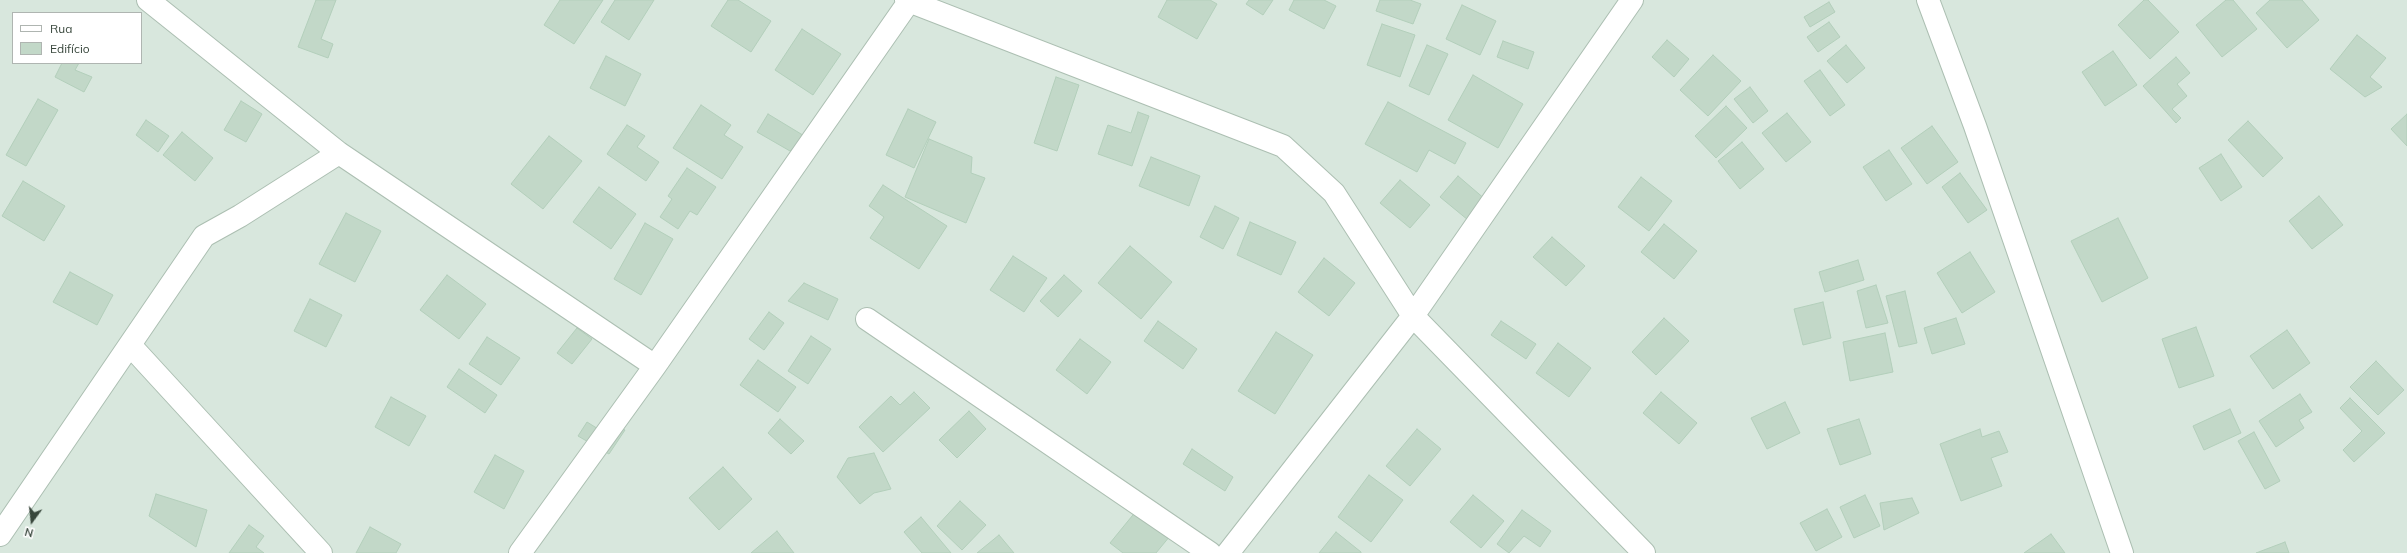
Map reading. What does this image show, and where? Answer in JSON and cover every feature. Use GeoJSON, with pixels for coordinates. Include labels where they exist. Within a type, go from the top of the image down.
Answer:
{"type":"FeatureCollection","features":[{"type":"Feature","properties":{"kind":"street"},"geometry":{"type":"LineString","coordinates":[[1228,553],[1413,316],[1632,0]]}},
{"type":"Feature","properties":{"kind":"street"},"geometry":{"type":"LineString","coordinates":[[1928,0],[1975,126],[2122,553]]}},
{"type":"Feature","properties":{"kind":"street"},"geometry":{"type":"LineString","coordinates":[[150,1],[339,153],[655,366]]}},
{"type":"Feature","properties":{"kind":"street"},"geometry":{"type":"LineString","coordinates":[[520,553],[655,366],[907,1],[1283,146],[1334,193],[1413,316],[1644,553]]}},
{"type":"Feature","properties":{"kind":"street"},"geometry":{"type":"LineString","coordinates":[[0,535],[204,236],[240,216],[339,153]]}},
{"type":"Feature","properties":{"kind":"street"},"geometry":{"type":"LineString","coordinates":[[867,319],[1210,553]]}},
{"type":"Feature","properties":{"kind":"street"},"geometry":{"type":"LineString","coordinates":[[130,345],[321,553]]}},
{"type":"Feature","properties":{"kind":"shaded area"},"geometry":{"type":"Polygon","coordinates":[[[0,0],[2407,0],[2407,553],[0,553],[0,0]]]}},
{"type":"Feature","properties":{"kind":"building"},"geometry":{"type":"Polygon","coordinates":[[[316,0],[336,0],[321,39],[333,44],[328,58],[298,47],[316,0]]]}},
{"type":"Feature","properties":{"kind":"building"},"geometry":{"type":"Polygon","coordinates":[[[560,0],[603,0],[574,44],[544,25],[560,0]]]}},
{"type":"Feature","properties":{"kind":"building"},"geometry":{"type":"Polygon","coordinates":[[[615,0],[654,0],[629,40],[601,22],[615,0]]]}},
{"type":"Feature","properties":{"kind":"building"},"geometry":{"type":"Polygon","coordinates":[[[728,0],[738,0],[771,21],[751,52],[711,26],[728,0]]]}},
{"type":"Feature","properties":{"kind":"building"},"geometry":{"type":"Polygon","coordinates":[[[1167,0],[1210,0],[1217,4],[1197,39],[1158,17],[1167,0]]]}},
{"type":"Feature","properties":{"kind":"building"},"geometry":{"type":"Polygon","coordinates":[[[1249,0],[1273,0],[1263,15],[1246,4],[1249,0]]]}},
{"type":"Feature","properties":{"kind":"building"},"geometry":{"type":"Polygon","coordinates":[[[1294,0],[1324,0],[1336,6],[1324,29],[1289,10],[1294,0]]]}},
{"type":"Feature","properties":{"kind":"building"},"geometry":{"type":"Polygon","coordinates":[[[1380,0],[1410,0],[1421,4],[1413,24],[1376,11],[1380,0]]]}},
{"type":"Feature","properties":{"kind":"building"},"geometry":{"type":"Polygon","coordinates":[[[2144,0],[2148,0],[2179,32],[2150,59],[2118,25],[2144,0]]]}},
{"type":"Feature","properties":{"kind":"building"},"geometry":{"type":"Polygon","coordinates":[[[2226,0],[2233,0],[2257,29],[2222,57],[2196,25],[2226,0]]]}},
{"type":"Feature","properties":{"kind":"building"},"geometry":{"type":"Polygon","coordinates":[[[2270,0],[2302,0],[2319,20],[2287,48],[2256,13],[2270,0]]]}},
{"type":"Feature","properties":{"kind":"building"},"geometry":{"type":"Polygon","coordinates":[[[1829,2],[1835,12],[1810,27],[1804,17],[1829,2]]]}},
{"type":"Feature","properties":{"kind":"building"},"geometry":{"type":"Polygon","coordinates":[[[1462,5],[1496,21],[1480,55],[1446,39],[1462,5]]]}},
{"type":"Feature","properties":{"kind":"building"},"geometry":{"type":"Polygon","coordinates":[[[1829,22],[1840,37],[1818,52],[1807,37],[1829,22]]]}},
{"type":"Feature","properties":{"kind":"building"},"geometry":{"type":"Polygon","coordinates":[[[1382,24],[1415,35],[1400,77],[1367,65],[1382,24]]]}},
{"type":"Feature","properties":{"kind":"building"},"geometry":{"type":"Polygon","coordinates":[[[802,29],[841,54],[813,95],[775,70],[802,29]]]}},
{"type":"Feature","properties":{"kind":"building"},"geometry":{"type":"Polygon","coordinates":[[[2357,35],[2386,58],[2370,77],[2382,87],[2365,97],[2330,69],[2357,35]]]}},
{"type":"Feature","properties":{"kind":"building"},"geometry":{"type":"Polygon","coordinates":[[[1667,40],[1689,59],[1674,77],[1652,57],[1667,40]]]}},
{"type":"Feature","properties":{"kind":"building"},"geometry":{"type":"Polygon","coordinates":[[[1503,41],[1534,52],[1528,69],[1497,57],[1503,41]]]}},
{"type":"Feature","properties":{"kind":"building"},"geometry":{"type":"Polygon","coordinates":[[[1427,45],[1448,54],[1429,95],[1409,86],[1427,45]]]}},
{"type":"Feature","properties":{"kind":"building"},"geometry":{"type":"Polygon","coordinates":[[[1846,45],[1865,68],[1847,83],[1827,61],[1846,45]]]}},
{"type":"Feature","properties":{"kind":"building"},"geometry":{"type":"Polygon","coordinates":[[[2113,51],[2137,85],[2105,106],[2082,72],[2113,51]]]}},
{"type":"Feature","properties":{"kind":"building"},"geometry":{"type":"Polygon","coordinates":[[[1713,55],[1741,81],[1708,116],[1680,90],[1713,55]]]}},
{"type":"Feature","properties":{"kind":"building"},"geometry":{"type":"Polygon","coordinates":[[[606,56],[641,74],[625,106],[590,88],[606,56]]]}},
{"type":"Feature","properties":{"kind":"building"},"geometry":{"type":"Polygon","coordinates":[[[2176,57],[2190,73],[2177,84],[2187,96],[2172,109],[2181,118],[2176,123],[2143,86],[2176,57]]]}},
{"type":"Feature","properties":{"kind":"building"},"geometry":{"type":"Polygon","coordinates":[[[62,64],[78,64],[75,70],[92,77],[84,92],[55,77],[62,64]]]}},
{"type":"Feature","properties":{"kind":"building"},"geometry":{"type":"Polygon","coordinates":[[[1820,70],[1845,105],[1830,116],[1804,81],[1820,70]]]}},
{"type":"Feature","properties":{"kind":"building"},"geometry":{"type":"Polygon","coordinates":[[[1473,75],[1523,104],[1498,148],[1448,120],[1473,75]]]}},
{"type":"Feature","properties":{"kind":"building"},"geometry":{"type":"Polygon","coordinates":[[[1056,77],[1079,85],[1057,151],[1034,143],[1056,77]]]}},
{"type":"Feature","properties":{"kind":"building"},"geometry":{"type":"Polygon","coordinates":[[[1750,87],[1768,111],[1753,123],[1734,99],[1750,87]]]}},
{"type":"Feature","properties":{"kind":"building"},"geometry":{"type":"Polygon","coordinates":[[[38,99],[58,110],[26,166],[6,155],[38,99]]]}},
{"type":"Feature","properties":{"kind":"building"},"geometry":{"type":"Polygon","coordinates":[[[241,101],[262,114],[246,142],[224,130],[241,101]]]}},
{"type":"Feature","properties":{"kind":"building"},"geometry":{"type":"Polygon","coordinates":[[[1388,102],[1466,143],[1455,164],[1429,150],[1417,172],[1365,144],[1388,102]]]}},
{"type":"Feature","properties":{"kind":"building"},"geometry":{"type":"Polygon","coordinates":[[[701,105],[731,125],[724,135],[743,147],[722,179],[673,148],[701,105]]]}},
{"type":"Feature","properties":{"kind":"building"},"geometry":{"type":"Polygon","coordinates":[[[1726,106],[1747,128],[1716,158],[1695,136],[1726,106]]]}},
{"type":"Feature","properties":{"kind":"building"},"geometry":{"type":"Polygon","coordinates":[[[908,109],[936,122],[914,168],[886,155],[908,109]]]}},
{"type":"Feature","properties":{"kind":"building"},"geometry":{"type":"Polygon","coordinates":[[[1138,112],[1149,116],[1132,166],[1098,154],[1108,125],[1131,133],[1138,112]]]}},
{"type":"Feature","properties":{"kind":"building"},"geometry":{"type":"Polygon","coordinates":[[[1787,113],[1811,142],[1786,162],[1762,133],[1787,113]]]}},
{"type":"Feature","properties":{"kind":"building"},"geometry":{"type":"Polygon","coordinates":[[[768,114],[806,137],[790,151],[757,132],[768,114]]]}},
{"type":"Feature","properties":{"kind":"building"},"geometry":{"type":"Polygon","coordinates":[[[2407,114],[2407,146],[2391,129],[2407,114]]]}},
{"type":"Feature","properties":{"kind":"building"},"geometry":{"type":"Polygon","coordinates":[[[146,120],[169,136],[158,152],[136,135],[146,120]]]}},
{"type":"Feature","properties":{"kind":"building"},"geometry":{"type":"Polygon","coordinates":[[[2248,121],[2283,158],[2263,177],[2228,140],[2248,121]]]}},
{"type":"Feature","properties":{"kind":"building"},"geometry":{"type":"Polygon","coordinates":[[[627,125],[645,136],[637,147],[659,162],[646,181],[607,154],[627,125]]]}},
{"type":"Feature","properties":{"kind":"building"},"geometry":{"type":"Polygon","coordinates":[[[1932,126],[1958,162],[1927,184],[1901,148],[1932,126]]]}},
{"type":"Feature","properties":{"kind":"building"},"geometry":{"type":"Polygon","coordinates":[[[182,132],[213,158],[195,181],[163,155],[182,132]]]}},
{"type":"Feature","properties":{"kind":"building"},"geometry":{"type":"Polygon","coordinates":[[[549,136],[582,161],[543,209],[511,184],[549,136]]]}},
{"type":"Feature","properties":{"kind":"building"},"geometry":{"type":"Polygon","coordinates":[[[929,139],[972,157],[971,173],[985,178],[966,223],[905,197],[929,139]]]}},
{"type":"Feature","properties":{"kind":"building"},"geometry":{"type":"Polygon","coordinates":[[[1742,142],[1764,169],[1740,189],[1718,161],[1742,142]]]}},
{"type":"Feature","properties":{"kind":"building"},"geometry":{"type":"Polygon","coordinates":[[[1889,150],[1912,184],[1886,201],[1863,167],[1889,150]]]}},
{"type":"Feature","properties":{"kind":"building"},"geometry":{"type":"Polygon","coordinates":[[[2221,154],[2242,187],[2221,201],[2199,168],[2221,154]]]}},
{"type":"Feature","properties":{"kind":"building"},"geometry":{"type":"Polygon","coordinates":[[[1151,157],[1200,176],[1189,206],[1139,186],[1151,157]]]}},
{"type":"Feature","properties":{"kind":"building"},"geometry":{"type":"Polygon","coordinates":[[[687,168],[716,187],[697,215],[690,211],[678,229],[660,217],[672,199],[668,196],[687,168]]]}},
{"type":"Feature","properties":{"kind":"building"},"geometry":{"type":"Polygon","coordinates":[[[1960,173],[1987,210],[1968,223],[1942,187],[1960,173]]]}},
{"type":"Feature","properties":{"kind":"building"},"geometry":{"type":"Polygon","coordinates":[[[1458,176],[1486,200],[1468,220],[1440,197],[1458,176]]]}},
{"type":"Feature","properties":{"kind":"building"},"geometry":{"type":"Polygon","coordinates":[[[1641,177],[1672,201],[1649,231],[1618,207],[1641,177]]]}},
{"type":"Feature","properties":{"kind":"building"},"geometry":{"type":"Polygon","coordinates":[[[1400,180],[1430,205],[1410,228],[1380,203],[1400,180]]]}},
{"type":"Feature","properties":{"kind":"building"},"geometry":{"type":"Polygon","coordinates":[[[23,181],[65,206],[44,241],[2,216],[23,181]]]}},
{"type":"Feature","properties":{"kind":"building"},"geometry":{"type":"Polygon","coordinates":[[[883,185],[947,226],[919,269],[870,238],[884,217],[869,206],[883,185]]]}},
{"type":"Feature","properties":{"kind":"building"},"geometry":{"type":"Polygon","coordinates":[[[599,187],[636,214],[611,249],[573,222],[599,187]]]}},
{"type":"Feature","properties":{"kind":"building"},"geometry":{"type":"Polygon","coordinates":[[[2319,196],[2343,225],[2312,249],[2289,221],[2319,196]]]}},
{"type":"Feature","properties":{"kind":"building"},"geometry":{"type":"Polygon","coordinates":[[[1215,206],[1239,218],[1223,249],[1200,237],[1215,206]]]}},
{"type":"Feature","properties":{"kind":"building"},"geometry":{"type":"Polygon","coordinates":[[[346,213],[381,231],[355,282],[319,264],[346,213]]]}},
{"type":"Feature","properties":{"kind":"building"},"geometry":{"type":"Polygon","coordinates":[[[2118,218],[2148,278],[2102,302],[2071,241],[2118,218]]]}},
{"type":"Feature","properties":{"kind":"building"},"geometry":{"type":"Polygon","coordinates":[[[1250,222],[1296,242],[1281,275],[1237,255],[1250,222]]]}},
{"type":"Feature","properties":{"kind":"building"},"geometry":{"type":"Polygon","coordinates":[[[645,223],[673,239],[641,295],[614,279],[645,223]]]}},
{"type":"Feature","properties":{"kind":"building"},"geometry":{"type":"Polygon","coordinates":[[[1664,224],[1697,251],[1674,279],[1641,252],[1664,224]]]}},
{"type":"Feature","properties":{"kind":"building"},"geometry":{"type":"Polygon","coordinates":[[[1552,237],[1585,266],[1566,286],[1533,257],[1552,237]]]}},
{"type":"Feature","properties":{"kind":"building"},"geometry":{"type":"Polygon","coordinates":[[[1130,246],[1172,282],[1141,319],[1098,283],[1130,246]]]}},
{"type":"Feature","properties":{"kind":"building"},"geometry":{"type":"Polygon","coordinates":[[[1970,252],[1995,292],[1962,313],[1937,273],[1970,252]]]}},
{"type":"Feature","properties":{"kind":"building"},"geometry":{"type":"Polygon","coordinates":[[[1013,256],[1047,278],[1024,312],[990,290],[1013,256]]]}},
{"type":"Feature","properties":{"kind":"building"},"geometry":{"type":"Polygon","coordinates":[[[1324,258],[1355,283],[1329,316],[1298,292],[1324,258]]]}},
{"type":"Feature","properties":{"kind":"building"},"geometry":{"type":"Polygon","coordinates":[[[1858,260],[1864,280],[1825,292],[1819,272],[1858,260]]]}},
{"type":"Feature","properties":{"kind":"building"},"geometry":{"type":"Polygon","coordinates":[[[70,272],[113,295],[97,325],[53,302],[70,272]]]}},
{"type":"Feature","properties":{"kind":"building"},"geometry":{"type":"Polygon","coordinates":[[[447,275],[486,304],[459,339],[420,310],[447,275]]]}},
{"type":"Feature","properties":{"kind":"building"},"geometry":{"type":"Polygon","coordinates":[[[1064,275],[1082,291],[1058,317],[1040,301],[1064,275]]]}},
{"type":"Feature","properties":{"kind":"building"},"geometry":{"type":"Polygon","coordinates":[[[804,283],[838,299],[828,320],[788,301],[804,283]]]}},
{"type":"Feature","properties":{"kind":"building"},"geometry":{"type":"Polygon","coordinates":[[[1876,285],[1888,323],[1866,328],[1857,291],[1876,285]]]}},
{"type":"Feature","properties":{"kind":"building"},"geometry":{"type":"Polygon","coordinates":[[[1905,291],[1917,343],[1899,347],[1886,296],[1905,291]]]}},
{"type":"Feature","properties":{"kind":"building"},"geometry":{"type":"Polygon","coordinates":[[[310,299],[342,315],[326,347],[294,331],[310,299]]]}},
{"type":"Feature","properties":{"kind":"building"},"geometry":{"type":"Polygon","coordinates":[[[1823,302],[1831,338],[1803,345],[1794,309],[1823,302]]]}},
{"type":"Feature","properties":{"kind":"building"},"geometry":{"type":"Polygon","coordinates":[[[769,312],[784,323],[764,350],[749,339],[769,312]]]}},
{"type":"Feature","properties":{"kind":"building"},"geometry":{"type":"Polygon","coordinates":[[[1664,318],[1689,341],[1656,375],[1632,352],[1664,318]]]}},
{"type":"Feature","properties":{"kind":"building"},"geometry":{"type":"Polygon","coordinates":[[[1956,318],[1965,344],[1932,354],[1924,328],[1956,318]]]}},
{"type":"Feature","properties":{"kind":"building"},"geometry":{"type":"Polygon","coordinates":[[[1158,321],[1197,349],[1183,369],[1144,341],[1158,321]]]}},
{"type":"Feature","properties":{"kind":"building"},"geometry":{"type":"Polygon","coordinates":[[[1501,321],[1536,344],[1526,359],[1491,335],[1501,321]]]}},
{"type":"Feature","properties":{"kind":"building"},"geometry":{"type":"Polygon","coordinates":[[[2196,327],[2214,376],[2179,388],[2162,339],[2196,327]]]}},
{"type":"Feature","properties":{"kind":"building"},"geometry":{"type":"Polygon","coordinates":[[[577,328],[592,339],[572,364],[557,353],[577,328]]]}},
{"type":"Feature","properties":{"kind":"building"},"geometry":{"type":"Polygon","coordinates":[[[2287,330],[2310,363],[2273,389],[2250,356],[2287,330]]]}},
{"type":"Feature","properties":{"kind":"building"},"geometry":{"type":"Polygon","coordinates":[[[1276,332],[1313,355],[1275,414],[1238,391],[1276,332]]]}},
{"type":"Feature","properties":{"kind":"building"},"geometry":{"type":"Polygon","coordinates":[[[1885,333],[1893,372],[1850,381],[1843,342],[1885,333]]]}},
{"type":"Feature","properties":{"kind":"building"},"geometry":{"type":"Polygon","coordinates":[[[811,336],[831,349],[808,384],[788,371],[811,336]]]}},
{"type":"Feature","properties":{"kind":"building"},"geometry":{"type":"Polygon","coordinates":[[[487,337],[520,358],[501,385],[469,364],[487,337]]]}},
{"type":"Feature","properties":{"kind":"building"},"geometry":{"type":"Polygon","coordinates":[[[1080,339],[1111,362],[1087,394],[1056,370],[1080,339]]]}},
{"type":"Feature","properties":{"kind":"building"},"geometry":{"type":"Polygon","coordinates":[[[1558,343],[1591,368],[1569,397],[1536,373],[1558,343]]]}},
{"type":"Feature","properties":{"kind":"building"},"geometry":{"type":"Polygon","coordinates":[[[758,360],[796,387],[778,412],[740,385],[758,360]]]}},
{"type":"Feature","properties":{"kind":"building"},"geometry":{"type":"Polygon","coordinates":[[[2376,361],[2404,390],[2378,415],[2350,387],[2376,361]]]}},
{"type":"Feature","properties":{"kind":"building"},"geometry":{"type":"Polygon","coordinates":[[[459,369],[497,395],[485,413],[447,387],[459,369]]]}},
{"type":"Feature","properties":{"kind":"building"},"geometry":{"type":"Polygon","coordinates":[[[914,392],[930,408],[883,452],[859,427],[891,396],[900,405],[914,392]]]}},
{"type":"Feature","properties":{"kind":"building"},"geometry":{"type":"Polygon","coordinates":[[[1661,392],[1697,423],[1679,444],[1643,413],[1661,392]]]}},
{"type":"Feature","properties":{"kind":"building"},"geometry":{"type":"Polygon","coordinates":[[[2300,394],[2312,412],[2299,420],[2304,428],[2276,447],[2259,421],[2300,394]]]}},
{"type":"Feature","properties":{"kind":"building"},"geometry":{"type":"Polygon","coordinates":[[[391,397],[426,416],[409,446],[375,427],[391,397]]]}},
{"type":"Feature","properties":{"kind":"building"},"geometry":{"type":"Polygon","coordinates":[[[2350,398],[2385,433],[2354,462],[2343,450],[2362,431],[2340,408],[2350,398]]]}},
{"type":"Feature","properties":{"kind":"building"},"geometry":{"type":"Polygon","coordinates":[[[1785,402],[1800,433],[1767,449],[1751,418],[1785,402]]]}},
{"type":"Feature","properties":{"kind":"building"},"geometry":{"type":"Polygon","coordinates":[[[2230,409],[2241,433],[2204,450],[2193,426],[2230,409]]]}},
{"type":"Feature","properties":{"kind":"building"},"geometry":{"type":"Polygon","coordinates":[[[969,411],[986,429],[957,458],[939,440],[969,411]]]}},
{"type":"Feature","properties":{"kind":"building"},"geometry":{"type":"Polygon","coordinates":[[[780,419],[804,441],[791,454],[768,433],[780,419]]]}},
{"type":"Feature","properties":{"kind":"building"},"geometry":{"type":"Polygon","coordinates":[[[1859,419],[1871,454],[1840,465],[1827,429],[1859,419]]]}},
{"type":"Feature","properties":{"kind":"building"},"geometry":{"type":"Polygon","coordinates":[[[610,421],[625,430],[609,454],[578,436],[587,422],[603,432],[610,421]]]}},
{"type":"Feature","properties":{"kind":"building"},"geometry":{"type":"Polygon","coordinates":[[[1417,429],[1441,449],[1410,486],[1386,466],[1417,429]]]}},
{"type":"Feature","properties":{"kind":"building"},"geometry":{"type":"Polygon","coordinates":[[[1980,429],[1982,437],[1999,431],[2008,452],[1991,458],[2002,486],[1961,501],[1940,444],[1980,429]]]}},
{"type":"Feature","properties":{"kind":"building"},"geometry":{"type":"Polygon","coordinates":[[[2254,432],[2280,481],[2265,489],[2238,441],[2254,432]]]}},
{"type":"Feature","properties":{"kind":"building"},"geometry":{"type":"Polygon","coordinates":[[[1192,449],[1233,477],[1225,491],[1183,464],[1192,449]]]}},
{"type":"Feature","properties":{"kind":"building"},"geometry":{"type":"Polygon","coordinates":[[[874,453],[891,489],[874,493],[860,504],[837,477],[848,458],[874,453]]]}},
{"type":"Feature","properties":{"kind":"building"},"geometry":{"type":"Polygon","coordinates":[[[495,455],[524,471],[504,509],[474,492],[495,455]]]}},
{"type":"Feature","properties":{"kind":"building"},"geometry":{"type":"Polygon","coordinates":[[[723,467],[752,499],[719,530],[689,498],[723,467]]]}},
{"type":"Feature","properties":{"kind":"building"},"geometry":{"type":"Polygon","coordinates":[[[1369,475],[1403,500],[1371,542],[1338,517],[1369,475]]]}},
{"type":"Feature","properties":{"kind":"building"},"geometry":{"type":"Polygon","coordinates":[[[156,494],[207,510],[196,547],[149,516],[156,494]]]}},
{"type":"Feature","properties":{"kind":"building"},"geometry":{"type":"Polygon","coordinates":[[[1473,495],[1504,521],[1481,548],[1450,522],[1473,495]]]}},
{"type":"Feature","properties":{"kind":"building"},"geometry":{"type":"Polygon","coordinates":[[[1865,495],[1880,526],[1854,538],[1840,507],[1865,495]]]}},
{"type":"Feature","properties":{"kind":"building"},"geometry":{"type":"Polygon","coordinates":[[[1912,498],[1919,513],[1884,530],[1880,503],[1912,498]]]}},
{"type":"Feature","properties":{"kind":"building"},"geometry":{"type":"Polygon","coordinates":[[[960,501],[986,525],[962,550],[937,526],[960,501]]]}},
{"type":"Feature","properties":{"kind":"building"},"geometry":{"type":"Polygon","coordinates":[[[1827,509],[1842,537],[1816,551],[1800,523],[1827,509]]]}},
{"type":"Feature","properties":{"kind":"building"},"geometry":{"type":"Polygon","coordinates":[[[1137,510],[1170,536],[1156,553],[1123,553],[1110,543],[1137,510]]]}},
{"type":"Feature","properties":{"kind":"building"},"geometry":{"type":"Polygon","coordinates":[[[1522,510],[1551,531],[1540,547],[1524,536],[1509,553],[1497,544],[1522,510]]]}},
{"type":"Feature","properties":{"kind":"building"},"geometry":{"type":"Polygon","coordinates":[[[921,517],[951,553],[922,553],[904,532],[921,517]]]}},
{"type":"Feature","properties":{"kind":"building"},"geometry":{"type":"Polygon","coordinates":[[[249,525],[264,536],[256,547],[264,553],[229,553],[249,525]]]}},
{"type":"Feature","properties":{"kind":"building"},"geometry":{"type":"Polygon","coordinates":[[[370,527],[401,544],[396,553],[356,553],[370,527]]]}},
{"type":"Feature","properties":{"kind":"building"},"geometry":{"type":"Polygon","coordinates":[[[777,531],[794,553],[751,553],[777,531]]]}},
{"type":"Feature","properties":{"kind":"building"},"geometry":{"type":"Polygon","coordinates":[[[1336,532],[1361,552],[1361,553],[1319,553],[1336,532]]]}},
{"type":"Feature","properties":{"kind":"building"},"geometry":{"type":"Polygon","coordinates":[[[2051,534],[2065,553],[2024,553],[2051,534]]]}},
{"type":"Feature","properties":{"kind":"building"},"geometry":{"type":"Polygon","coordinates":[[[999,535],[1014,553],[977,553],[999,535]]]}},
{"type":"Feature","properties":{"kind":"building"},"geometry":{"type":"Polygon","coordinates":[[[2285,542],[2289,553],[2256,553],[2285,542]]]}}]}
